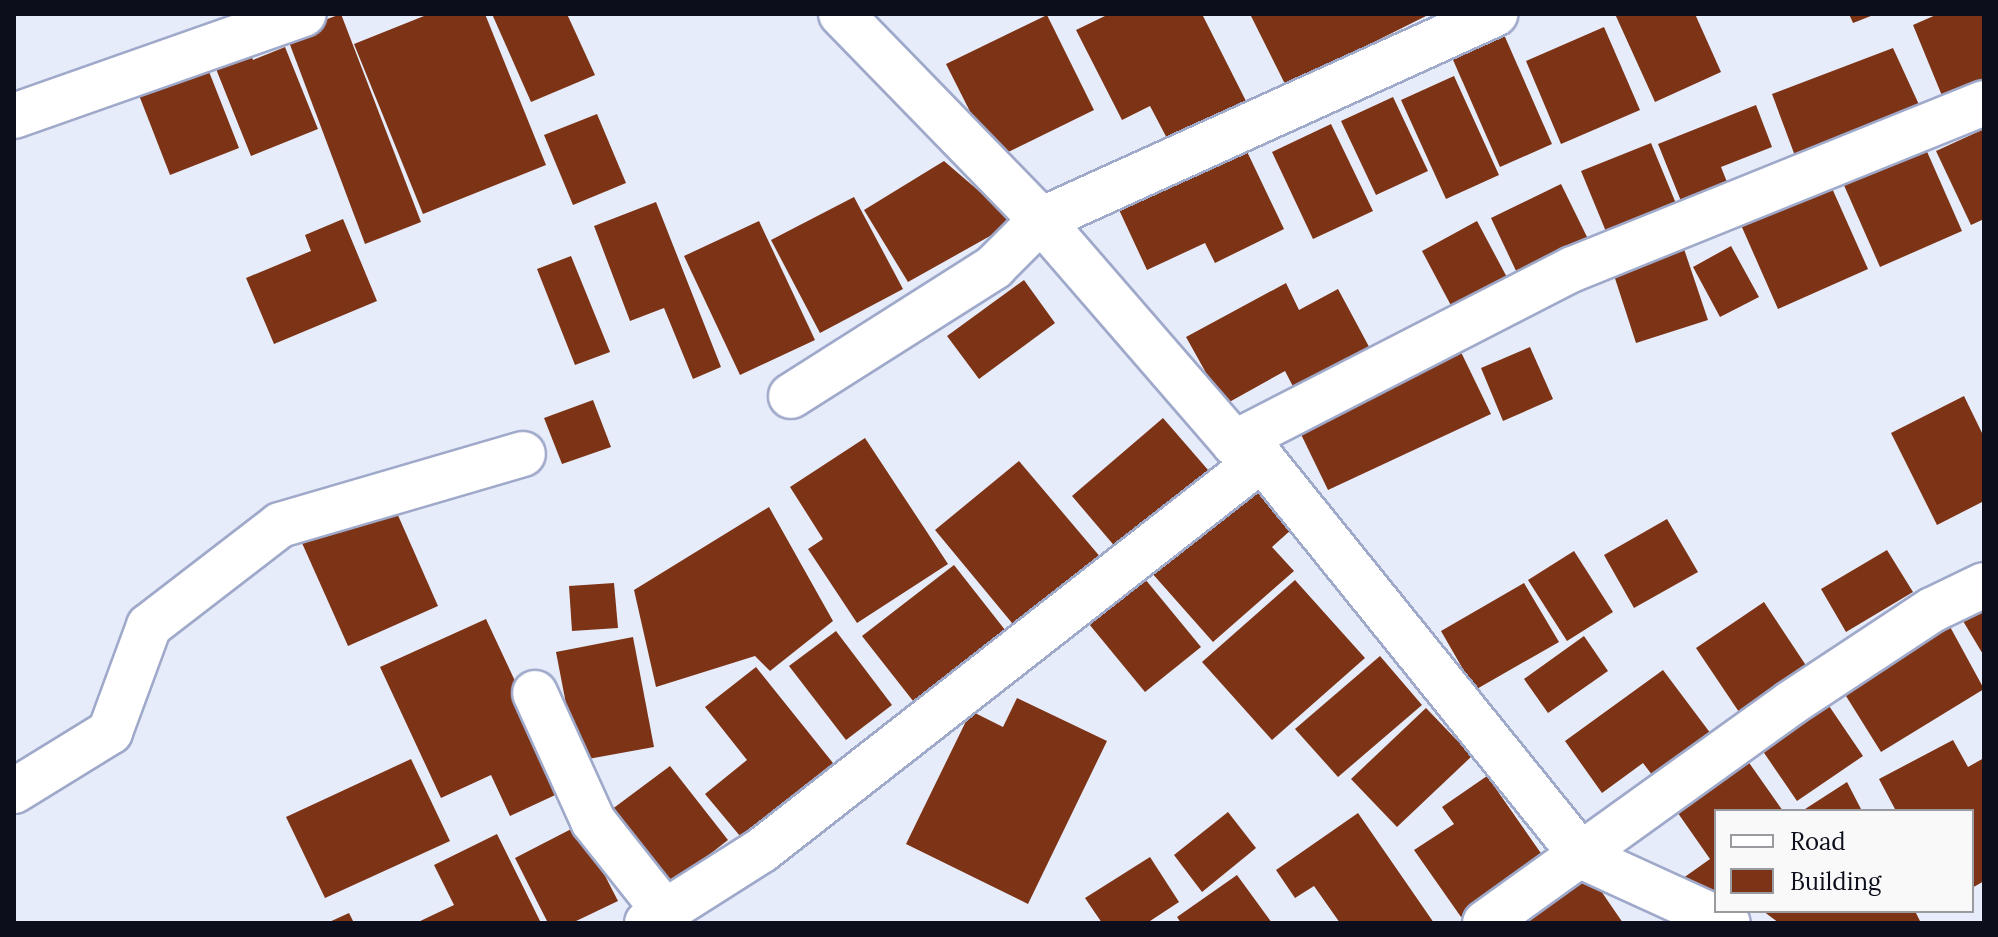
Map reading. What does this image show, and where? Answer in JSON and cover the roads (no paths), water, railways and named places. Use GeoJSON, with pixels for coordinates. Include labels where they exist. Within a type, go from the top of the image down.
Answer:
{"type":"FeatureCollection","features":[{"type":"Feature","properties":{"kind":"street"},"geometry":{"type":"LineString","coordinates":[[14,116],[304,14]]}},
{"type":"Feature","properties":{"kind":"street"},"geometry":{"type":"LineString","coordinates":[[841,14],[1041,220],[1248,451],[1583,857],[1728,923]]}},
{"type":"Feature","properties":{"kind":"street"},"geometry":{"type":"LineString","coordinates":[[791,396],[994,267],[1041,220],[1496,14]]}},
{"type":"Feature","properties":{"kind":"street"},"geometry":{"type":"LineString","coordinates":[[535,693],[593,821],[657,918],[762,850],[1248,451],[1573,269],[1984,103]]}},
{"type":"Feature","properties":{"kind":"street"},"geometry":{"type":"LineString","coordinates":[[14,791],[110,732],[149,626],[280,525],[523,454]]}},
{"type":"Feature","properties":{"kind":"street"},"geometry":{"type":"LineString","coordinates":[[1485,923],[1583,857],[1791,703],[1932,610],[1984,585]]}}]}
